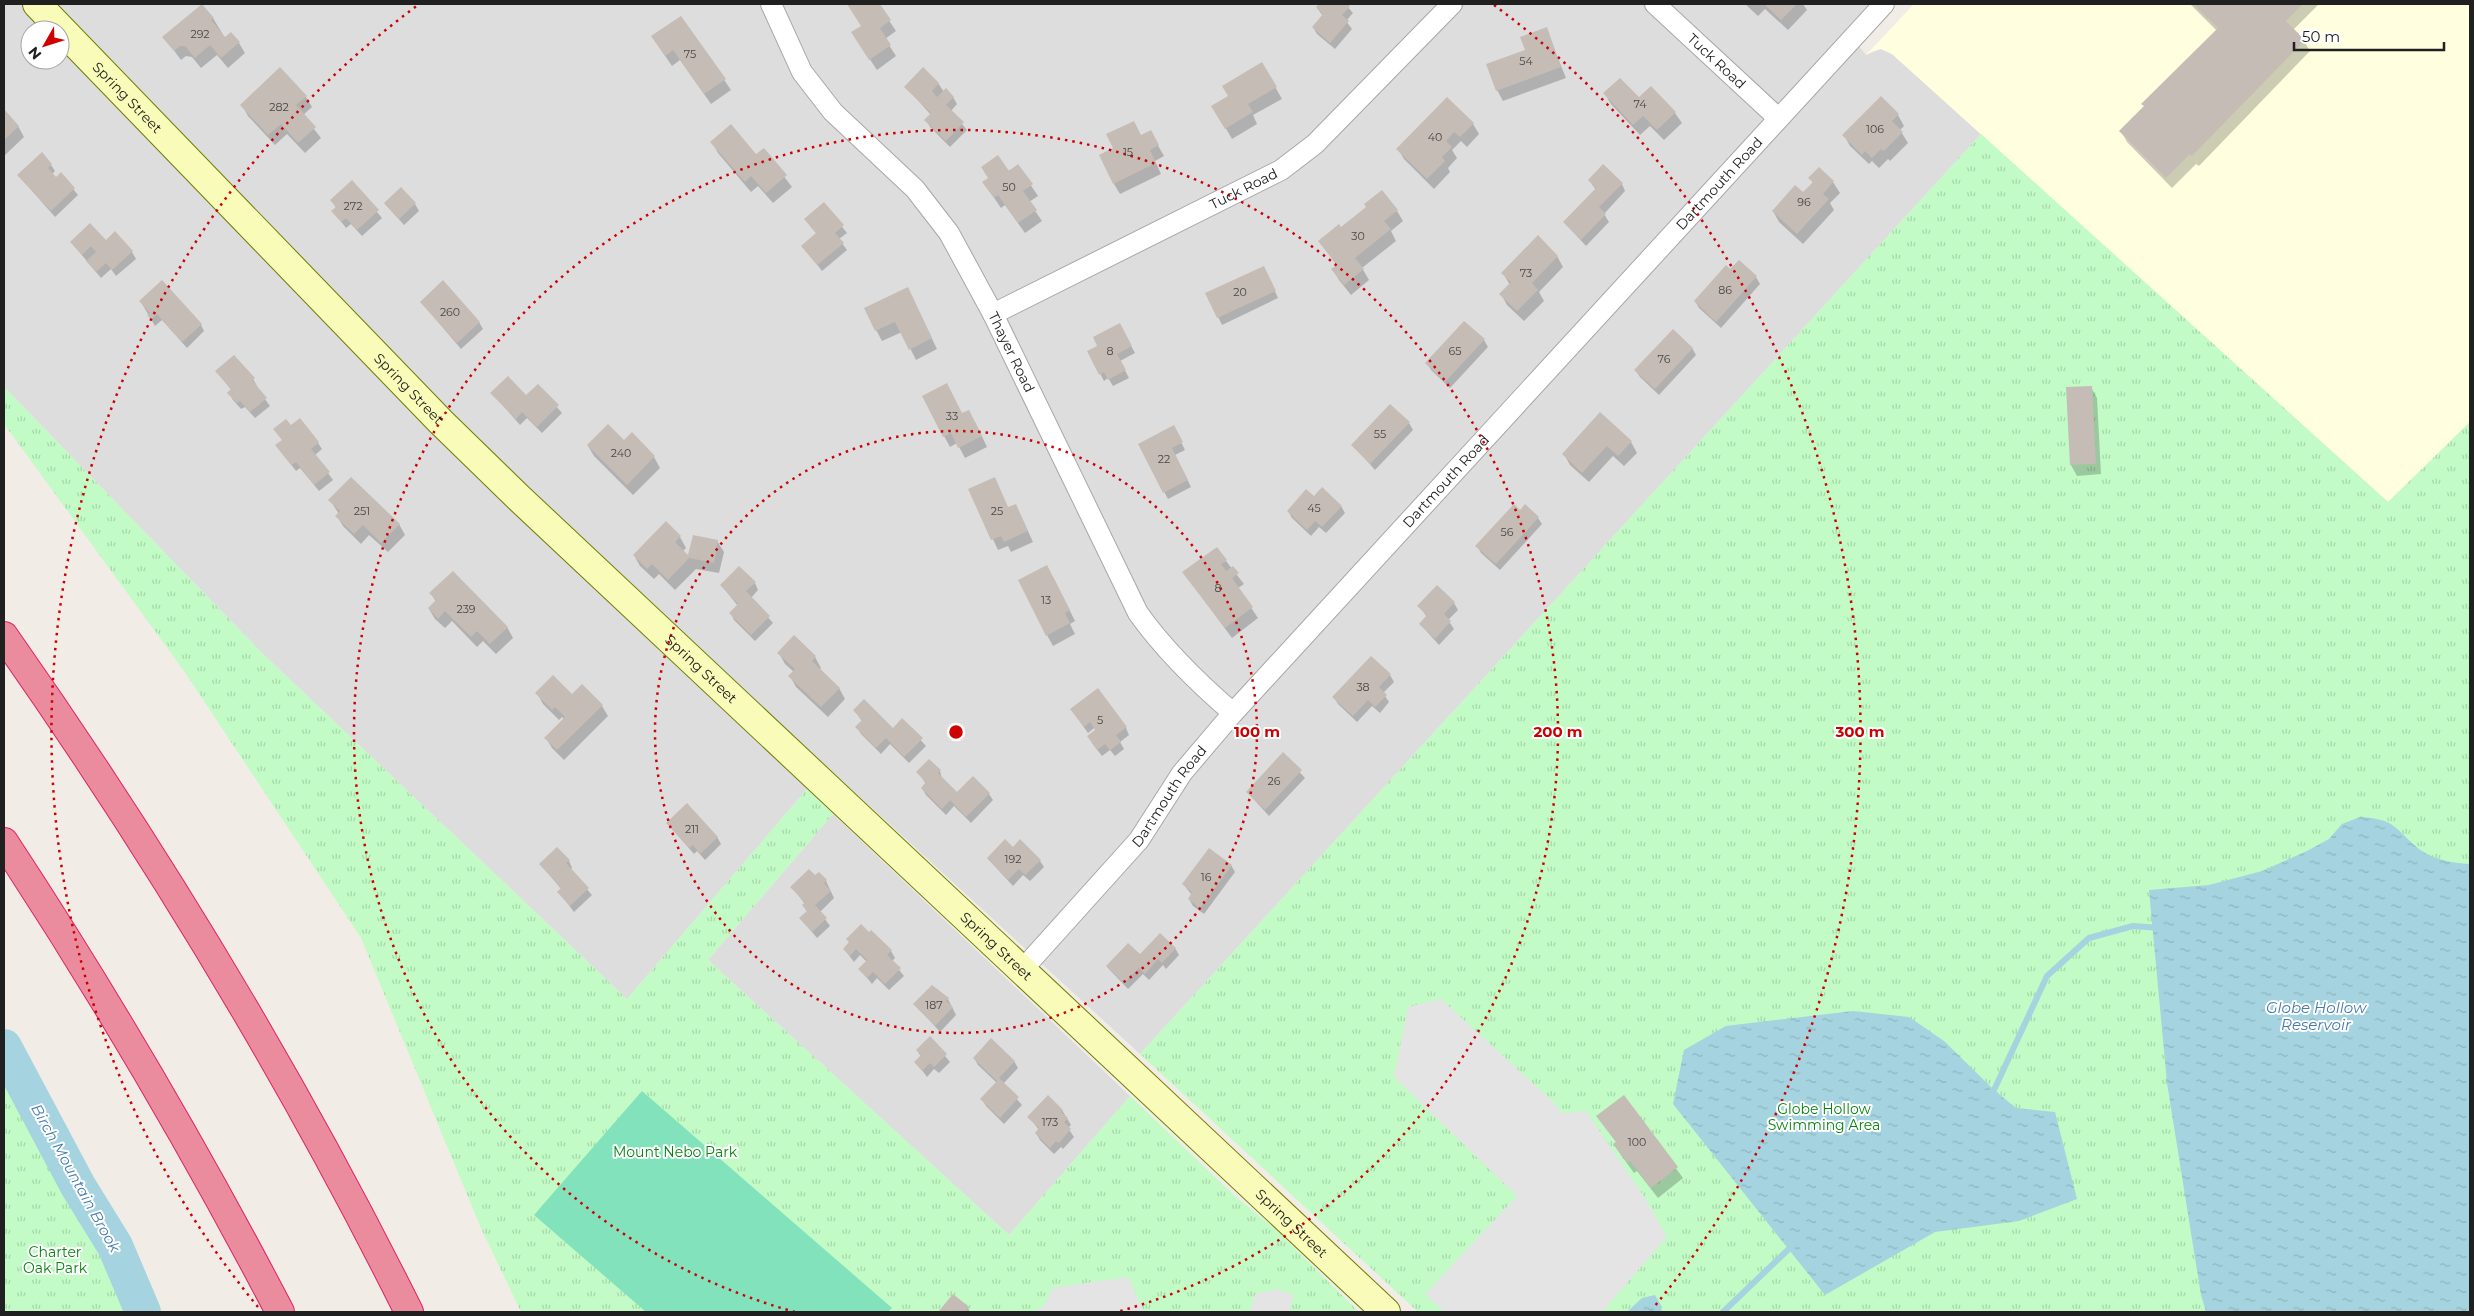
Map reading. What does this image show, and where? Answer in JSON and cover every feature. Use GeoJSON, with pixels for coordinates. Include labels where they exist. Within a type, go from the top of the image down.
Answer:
{"type":"FeatureCollection","features":[{"type":"Feature","properties":{"kind":"highway"},"geometry":{"type":"LineString","coordinates":[[4,636],[113,795],[193,922],[320,1144],[409,1312]]}},
{"type":"Feature","properties":{"kind":"highway"},"geometry":{"type":"LineString","coordinates":[[4,842],[137,1055],[226,1211],[280,1312]]}},
{"type":"Feature","properties":{"kind":"street","name":"Spring Street"},"geometry":{"type":"LineString","coordinates":[[37,4],[187,162],[448,429],[715,684],[1386,1312]]}},
{"type":"Feature","properties":{"kind":"street","name":"Thayer Road"},"geometry":{"type":"LineString","coordinates":[[771,4],[802,72],[833,112],[915,189],[949,233],[993,314],[1138,613],[1158,642],[1195,681],[1233,713]]}},
{"type":"Feature","properties":{"kind":"street","name":"Tuck Road"},"geometry":{"type":"LineString","coordinates":[[993,314],[1281,170],[1315,144],[1452,4]]}},
{"type":"Feature","properties":{"kind":"street","name":"Tuck Road"},"geometry":{"type":"LineString","coordinates":[[1655,4],[1778,118]]}},
{"type":"Feature","properties":{"kind":"street","name":"Dartmouth Road"},"geometry":{"type":"LineString","coordinates":[[1022,970],[1139,840],[1182,773],[1233,713],[1884,4]]}},
{"type":"Feature","properties":{"kind":"shaded area"},"geometry":{"type":"Polygon","coordinates":[[[4,4],[1871,4],[1846,29],[1866,55],[1881,49],[1892,54],[1981,134],[1140,1054],[823,763],[807,789],[627,999],[262,653],[4,387],[4,4]]]}},
{"type":"Feature","properties":{"kind":"shaded area"},"geometry":{"type":"Polygon","coordinates":[[[1914,4],[2470,4],[2470,422],[2388,502],[1892,54],[1881,49],[1866,55],[1914,4]]]}},
{"type":"Feature","properties":{"kind":"shaded area"},"geometry":{"type":"Polygon","coordinates":[[[833,814],[1130,1096],[1009,1235],[708,960],[833,814]]]}},
{"type":"Feature","properties":{"kind":"shaded area"},"geometry":{"type":"Polygon","coordinates":[[[1441,999],[1552,1101],[1562,1113],[1586,1111],[1645,1198],[1667,1237],[1602,1312],[1444,1312],[1425,1294],[1517,1196],[1394,1077],[1408,1007],[1441,999]]]}},
{"type":"Feature","properties":{"kind":"shaded area"},"geometry":{"type":"Polygon","coordinates":[[[1128,1277],[1144,1312],[1034,1312],[1045,1305],[1052,1288],[1128,1277]]]}},
{"type":"Feature","properties":{"kind":"shaded area"},"geometry":{"type":"Polygon","coordinates":[[[1277,1289],[1294,1295],[1289,1312],[1250,1312],[1255,1294],[1277,1289]]]}},
{"type":"Feature","properties":{"kind":"green space","name":"Globe Hollow Swimming Area"},"geometry":{"type":"Polygon","coordinates":[[[1981,134],[2388,502],[2470,422],[2470,1312],[1418,1312],[1140,1054],[1981,134]]]}},
{"type":"Feature","properties":{"kind":"green space","name":"Mount Nebo Park"},"geometry":{"type":"Polygon","coordinates":[[[4,387],[262,653],[627,999],[807,789],[833,814],[708,960],[1009,1235],[1130,1096],[1236,1197],[1274,1228],[1359,1312],[521,1312],[480,1226],[361,938],[184,671],[4,424],[4,387]]]}},
{"type":"Feature","properties":{"kind":"green space","name":"Charter Oak Park"},"geometry":{"type":"Polygon","coordinates":[[[4,1066],[23,1094],[107,1248],[146,1312],[4,1312],[4,1066]]]}},
{"type":"Feature","properties":{"kind":"green space"},"geometry":{"type":"Polygon","coordinates":[[[642,1091],[892,1308],[888,1312],[646,1312],[534,1215],[642,1091]]]}},
{"type":"Feature","properties":{"kind":"water","name":"Globe Hollow Reservoir"},"geometry":{"type":"Polygon","coordinates":[[[2360,817],[2388,822],[2419,849],[2431,856],[2450,862],[2470,864],[2470,1312],[2206,1312],[2201,1295],[2167,1083],[2149,890],[2209,885],[2262,871],[2329,839],[2342,824],[2360,817]]]}},
{"type":"Feature","properties":{"kind":"water"},"geometry":{"type":"Polygon","coordinates":[[[1853,1011],[1909,1017],[1944,1041],[1994,1090],[2016,1108],[2055,1112],[2077,1199],[2019,1221],[1935,1232],[1825,1295],[1673,1104],[1684,1050],[1726,1026],[1853,1011]]]}},
{"type":"Feature","properties":{"kind":"water"},"geometry":{"type":"Polygon","coordinates":[[[1655,1295],[1662,1307],[1661,1312],[1627,1312],[1642,1298],[1655,1295]]]}},
{"type":"Feature","properties":{"kind":"building"},"geometry":{"type":"Polygon","coordinates":[[[202,4],[214,18],[211,20],[225,37],[231,32],[240,42],[221,58],[210,45],[195,58],[185,46],[180,46],[174,51],[162,37],[202,4]]]}},
{"type":"Feature","properties":{"kind":"building"},"geometry":{"type":"Polygon","coordinates":[[[847,4],[880,4],[891,20],[880,28],[891,45],[869,60],[851,32],[861,26],[847,4]]]}},
{"type":"Feature","properties":{"kind":"building"},"geometry":{"type":"Polygon","coordinates":[[[1319,4],[1347,4],[1350,6],[1342,15],[1349,21],[1330,43],[1312,27],[1323,14],[1316,7],[1319,4]]]}},
{"type":"Feature","properties":{"kind":"building"},"geometry":{"type":"Polygon","coordinates":[[[1764,4],[1797,4],[1781,20],[1764,4]]]}},
{"type":"Feature","properties":{"kind":"building"},"geometry":{"type":"Polygon","coordinates":[[[2193,4],[2303,4],[2286,21],[2305,40],[2192,156],[2190,154],[2166,178],[2119,131],[2144,106],[2141,104],[2218,28],[2193,4]]]}},
{"type":"Feature","properties":{"kind":"building"},"geometry":{"type":"Polygon","coordinates":[[[681,16],[726,79],[704,94],[673,50],[665,56],[651,36],[681,16]]]}},
{"type":"Feature","properties":{"kind":"building"},"geometry":{"type":"Polygon","coordinates":[[[1547,27],[1561,67],[1496,91],[1486,64],[1525,50],[1520,37],[1547,27]]]}},
{"type":"Feature","properties":{"kind":"building"},"geometry":{"type":"Polygon","coordinates":[[[1262,62],[1277,87],[1248,104],[1253,112],[1225,129],[1211,106],[1228,96],[1222,86],[1262,62]]]}},
{"type":"Feature","properties":{"kind":"building"},"geometry":{"type":"Polygon","coordinates":[[[280,67],[307,96],[296,105],[316,127],[298,143],[281,124],[268,135],[240,105],[280,67]]]}},
{"type":"Feature","properties":{"kind":"building"},"geometry":{"type":"Polygon","coordinates":[[[923,67],[939,83],[932,91],[937,97],[946,88],[954,97],[946,105],[964,122],[946,141],[924,120],[931,113],[904,87],[923,67]]]}},
{"type":"Feature","properties":{"kind":"building"},"geometry":{"type":"Polygon","coordinates":[[[1620,78],[1639,97],[1651,86],[1676,112],[1657,130],[1643,116],[1633,125],[1603,93],[1620,78]]]}},
{"type":"Feature","properties":{"kind":"building"},"geometry":{"type":"Polygon","coordinates":[[[1881,96],[1899,114],[1892,121],[1903,132],[1884,151],[1881,149],[1872,158],[1865,151],[1862,155],[1842,135],[1881,96]]]}},
{"type":"Feature","properties":{"kind":"building"},"geometry":{"type":"Polygon","coordinates":[[[1447,97],[1474,123],[1460,137],[1454,132],[1446,141],[1452,147],[1442,157],[1445,161],[1427,179],[1396,149],[1447,97]]]}},
{"type":"Feature","properties":{"kind":"building"},"geometry":{"type":"Polygon","coordinates":[[[4,109],[19,126],[4,140],[4,109]]]}},
{"type":"Feature","properties":{"kind":"building"},"geometry":{"type":"Polygon","coordinates":[[[1134,121],[1141,135],[1151,130],[1159,145],[1150,150],[1156,163],[1113,184],[1099,155],[1113,148],[1106,134],[1134,121]]]}},
{"type":"Feature","properties":{"kind":"building"},"geometry":{"type":"Polygon","coordinates":[[[731,124],[756,154],[764,148],[787,175],[766,193],[751,176],[745,182],[710,142],[731,124]]]}},
{"type":"Feature","properties":{"kind":"building"},"geometry":{"type":"Polygon","coordinates":[[[42,152],[52,164],[48,168],[56,177],[61,172],[75,188],[51,211],[17,175],[42,152]]]}},
{"type":"Feature","properties":{"kind":"building"},"geometry":{"type":"Polygon","coordinates":[[[998,155],[1009,171],[1018,164],[1033,184],[1023,191],[1037,210],[1018,223],[998,195],[994,198],[982,182],[988,178],[981,167],[998,155]]]}},
{"type":"Feature","properties":{"kind":"building"},"geometry":{"type":"Polygon","coordinates":[[[1603,164],[1623,183],[1599,207],[1606,214],[1581,240],[1563,222],[1596,188],[1588,180],[1603,164]]]}},
{"type":"Feature","properties":{"kind":"building"},"geometry":{"type":"Polygon","coordinates":[[[1819,167],[1834,181],[1823,194],[1829,199],[1797,234],[1772,211],[1795,185],[1803,192],[1813,182],[1808,178],[1819,167]]]}},
{"type":"Feature","properties":{"kind":"building"},"geometry":{"type":"Polygon","coordinates":[[[352,180],[379,210],[357,230],[346,218],[341,222],[331,211],[336,207],[330,200],[352,180]]]}},
{"type":"Feature","properties":{"kind":"building"},"geometry":{"type":"Polygon","coordinates":[[[401,187],[416,203],[399,219],[384,203],[401,187]]]}},
{"type":"Feature","properties":{"kind":"building"},"geometry":{"type":"Polygon","coordinates":[[[1382,190],[1398,210],[1384,221],[1391,229],[1355,258],[1364,269],[1344,285],[1331,269],[1337,265],[1318,241],[1339,224],[1341,227],[1366,207],[1364,204],[1382,190]]]}},
{"type":"Feature","properties":{"kind":"building"},"geometry":{"type":"Polygon","coordinates":[[[824,202],[844,225],[835,233],[844,243],[817,265],[801,246],[816,233],[804,219],[824,202]]]}},
{"type":"Feature","properties":{"kind":"building"},"geometry":{"type":"Polygon","coordinates":[[[90,223],[106,240],[115,231],[133,251],[112,270],[106,263],[96,272],[86,261],[96,252],[91,246],[82,255],[70,242],[90,223]]]}},
{"type":"Feature","properties":{"kind":"building"},"geometry":{"type":"Polygon","coordinates":[[[1538,235],[1558,256],[1532,283],[1538,290],[1517,311],[1499,294],[1511,282],[1501,273],[1538,235]]]}},
{"type":"Feature","properties":{"kind":"building"},"geometry":{"type":"Polygon","coordinates":[[[1739,260],[1757,276],[1716,322],[1694,301],[1726,265],[1730,269],[1739,260]]]}},
{"type":"Feature","properties":{"kind":"building"},"geometry":{"type":"Polygon","coordinates":[[[1264,266],[1276,291],[1217,318],[1205,293],[1264,266]]]}},
{"type":"Feature","properties":{"kind":"building"},"geometry":{"type":"Polygon","coordinates":[[[162,280],[202,324],[182,342],[157,314],[151,320],[147,315],[150,313],[139,301],[162,280]]]}},
{"type":"Feature","properties":{"kind":"building"},"geometry":{"type":"Polygon","coordinates":[[[443,280],[480,322],[457,343],[420,302],[443,280]]]}},
{"type":"Feature","properties":{"kind":"building"},"geometry":{"type":"Polygon","coordinates":[[[908,287],[932,338],[909,350],[895,322],[875,331],[864,308],[908,287]]]}},
{"type":"Feature","properties":{"kind":"building"},"geometry":{"type":"Polygon","coordinates":[[[1464,321],[1485,339],[1445,382],[1425,363],[1464,321]]]}},
{"type":"Feature","properties":{"kind":"building"},"geometry":{"type":"Polygon","coordinates":[[[1120,323],[1132,346],[1117,354],[1126,370],[1108,380],[1104,372],[1099,375],[1087,351],[1097,346],[1093,337],[1120,323]]]}},
{"type":"Feature","properties":{"kind":"building"},"geometry":{"type":"Polygon","coordinates":[[[1673,329],[1693,348],[1655,389],[1634,370],[1673,329]]]}},
{"type":"Feature","properties":{"kind":"building"},"geometry":{"type":"Polygon","coordinates":[[[234,355],[255,378],[252,380],[267,398],[250,412],[240,401],[237,403],[227,393],[231,389],[215,371],[234,355]]]}},
{"type":"Feature","properties":{"kind":"building"},"geometry":{"type":"Polygon","coordinates":[[[508,376],[526,395],[538,384],[559,405],[537,427],[522,412],[516,419],[490,393],[508,376]]]}},
{"type":"Feature","properties":{"kind":"building"},"geometry":{"type":"Polygon","coordinates":[[[947,383],[962,413],[969,410],[982,436],[958,448],[951,433],[943,437],[922,396],[947,383]]]}},
{"type":"Feature","properties":{"kind":"building"},"geometry":{"type":"Polygon","coordinates":[[[2092,386],[2096,464],[2070,465],[2066,387],[2092,386]]]}},
{"type":"Feature","properties":{"kind":"building"},"geometry":{"type":"Polygon","coordinates":[[[1390,404],[1410,422],[1370,464],[1351,445],[1390,404]]]}},
{"type":"Feature","properties":{"kind":"building"},"geometry":{"type":"Polygon","coordinates":[[[1600,412],[1632,441],[1618,456],[1607,446],[1582,473],[1562,454],[1600,412]]]}},
{"type":"Feature","properties":{"kind":"building"},"geometry":{"type":"Polygon","coordinates":[[[300,418],[319,442],[311,449],[330,472],[314,485],[296,462],[291,465],[275,445],[282,440],[273,429],[286,419],[291,425],[300,418]]]}},
{"type":"Feature","properties":{"kind":"building"},"geometry":{"type":"Polygon","coordinates":[[[608,424],[624,440],[632,432],[655,456],[627,485],[587,445],[608,424]]]}},
{"type":"Feature","properties":{"kind":"building"},"geometry":{"type":"Polygon","coordinates":[[[1174,425],[1183,442],[1172,448],[1188,480],[1163,493],[1138,444],[1174,425]]]}},
{"type":"Feature","properties":{"kind":"building"},"geometry":{"type":"Polygon","coordinates":[[[351,477],[400,524],[381,543],[363,525],[354,534],[335,516],[340,511],[328,500],[351,477]]]}},
{"type":"Feature","properties":{"kind":"building"},"geometry":{"type":"Polygon","coordinates":[[[995,477],[1008,507],[1016,504],[1028,531],[1004,542],[1001,536],[991,540],[968,489],[995,477]]]}},
{"type":"Feature","properties":{"kind":"building"},"geometry":{"type":"Polygon","coordinates":[[[1322,487],[1342,506],[1322,527],[1315,521],[1307,530],[1287,511],[1306,489],[1314,496],[1322,487]]]}},
{"type":"Feature","properties":{"kind":"building"},"geometry":{"type":"Polygon","coordinates":[[[1514,504],[1520,510],[1525,504],[1539,517],[1496,564],[1475,546],[1514,504]]]}},
{"type":"Feature","properties":{"kind":"building"},"geometry":{"type":"Polygon","coordinates":[[[666,521],[681,536],[675,542],[688,555],[693,535],[718,540],[714,563],[689,558],[668,580],[652,564],[647,569],[633,555],[666,521]]]}},
{"type":"Feature","properties":{"kind":"building"},"geometry":{"type":"Polygon","coordinates":[[[1217,547],[1227,560],[1221,564],[1226,571],[1233,566],[1239,573],[1232,578],[1253,607],[1225,628],[1182,572],[1217,547]]]}},
{"type":"Feature","properties":{"kind":"building"},"geometry":{"type":"Polygon","coordinates":[[[1047,565],[1070,610],[1065,613],[1070,623],[1046,636],[1018,580],[1047,565]]]}},
{"type":"Feature","properties":{"kind":"building"},"geometry":{"type":"Polygon","coordinates":[[[739,566],[756,582],[746,591],[770,616],[751,635],[729,613],[738,604],[720,585],[739,566]]]}},
{"type":"Feature","properties":{"kind":"building"},"geometry":{"type":"Polygon","coordinates":[[[453,571],[508,627],[490,644],[477,631],[471,637],[445,611],[438,619],[428,608],[436,600],[429,593],[453,571]]]}},
{"type":"Feature","properties":{"kind":"building"},"geometry":{"type":"Polygon","coordinates":[[[1437,585],[1455,602],[1444,614],[1451,621],[1435,639],[1419,624],[1427,615],[1417,606],[1437,585]]]}},
{"type":"Feature","properties":{"kind":"building"},"geometry":{"type":"Polygon","coordinates":[[[794,635],[816,656],[812,661],[840,688],[821,707],[788,676],[795,669],[777,653],[794,635]]]}},
{"type":"Feature","properties":{"kind":"building"},"geometry":{"type":"Polygon","coordinates":[[[1371,656],[1391,674],[1379,687],[1387,695],[1375,707],[1368,700],[1353,716],[1332,697],[1371,656]]]}},
{"type":"Feature","properties":{"kind":"building"},"geometry":{"type":"Polygon","coordinates":[[[553,675],[572,694],[582,684],[603,705],[557,750],[544,738],[565,717],[555,707],[552,710],[535,693],[553,675]]]}},
{"type":"Feature","properties":{"kind":"building"},"geometry":{"type":"Polygon","coordinates":[[[1098,688],[1127,727],[1116,735],[1121,742],[1110,750],[1105,744],[1097,750],[1087,736],[1095,730],[1090,722],[1084,727],[1070,709],[1098,688]]]}},
{"type":"Feature","properties":{"kind":"building"},"geometry":{"type":"Polygon","coordinates":[[[864,699],[893,728],[902,718],[923,738],[904,757],[886,738],[876,748],[855,727],[862,720],[853,710],[864,699]]]}},
{"type":"Feature","properties":{"kind":"building"},"geometry":{"type":"Polygon","coordinates":[[[1283,752],[1302,770],[1265,810],[1246,792],[1283,752]]]}},
{"type":"Feature","properties":{"kind":"building"},"geometry":{"type":"Polygon","coordinates":[[[929,759],[941,770],[938,773],[957,792],[973,776],[990,793],[966,817],[950,800],[942,809],[921,788],[926,782],[916,772],[929,759]]]}},
{"type":"Feature","properties":{"kind":"building"},"geometry":{"type":"Polygon","coordinates":[[[687,803],[718,837],[700,854],[693,845],[689,848],[666,823],[687,803]]]}},
{"type":"Feature","properties":{"kind":"building"},"geometry":{"type":"Polygon","coordinates":[[[1005,839],[1013,847],[1020,839],[1041,860],[1025,875],[1019,869],[1008,880],[987,858],[1005,839]]]}},
{"type":"Feature","properties":{"kind":"building"},"geometry":{"type":"Polygon","coordinates":[[[557,847],[570,860],[566,863],[589,888],[570,906],[557,892],[561,888],[539,864],[557,847]]]}},
{"type":"Feature","properties":{"kind":"building"},"geometry":{"type":"Polygon","coordinates":[[[1209,848],[1232,865],[1200,908],[1188,899],[1192,892],[1182,884],[1209,848]]]}},
{"type":"Feature","properties":{"kind":"building"},"geometry":{"type":"Polygon","coordinates":[[[809,869],[815,875],[819,872],[827,880],[824,883],[831,891],[815,905],[827,918],[812,932],[799,918],[807,911],[802,905],[805,902],[790,887],[809,869]]]}},
{"type":"Feature","properties":{"kind":"building"},"geometry":{"type":"Polygon","coordinates":[[[861,924],[869,932],[871,930],[892,950],[887,955],[901,968],[885,984],[873,972],[867,978],[858,969],[867,960],[856,949],[850,956],[843,949],[849,942],[846,939],[861,924]]]}},
{"type":"Feature","properties":{"kind":"building"},"geometry":{"type":"Polygon","coordinates":[[[1160,933],[1176,948],[1162,963],[1158,959],[1145,974],[1139,968],[1124,983],[1106,966],[1128,943],[1140,954],[1160,933]]]}},
{"type":"Feature","properties":{"kind":"building"},"geometry":{"type":"Polygon","coordinates":[[[932,985],[949,998],[946,1001],[953,1007],[935,1026],[913,1004],[932,985]]]}},
{"type":"Feature","properties":{"kind":"building"},"geometry":{"type":"Polygon","coordinates":[[[930,1036],[947,1054],[934,1067],[930,1063],[922,1071],[914,1062],[921,1055],[916,1050],[930,1036]]]}},
{"type":"Feature","properties":{"kind":"building"},"geometry":{"type":"Polygon","coordinates":[[[991,1038],[1015,1061],[999,1078],[1019,1097],[1000,1118],[980,1099],[997,1081],[973,1058],[991,1038]]]}},
{"type":"Feature","properties":{"kind":"building"},"geometry":{"type":"Polygon","coordinates":[[[1048,1095],[1063,1110],[1061,1112],[1068,1118],[1064,1122],[1071,1129],[1059,1143],[1056,1141],[1050,1148],[1035,1133],[1039,1128],[1027,1117],[1048,1095]]]}},
{"type":"Feature","properties":{"kind":"building"},"geometry":{"type":"Polygon","coordinates":[[[1624,1095],[1678,1167],[1651,1188],[1630,1161],[1627,1163],[1613,1144],[1616,1142],[1596,1116],[1624,1095]]]}},
{"type":"Feature","properties":{"kind":"building"},"geometry":{"type":"Polygon","coordinates":[[[953,1294],[969,1307],[965,1312],[938,1312],[953,1294]]]}},
{"type":"Feature","properties":{"kind":"waterway"},"geometry":{"type":"LineString","coordinates":[[1989,1094],[1994,1090],[2047,976],[2089,938],[2133,926],[2160,928]]}},
{"type":"Feature","properties":{"kind":"waterway","name":"Birch Mountain Brook"},"geometry":{"type":"LineString","coordinates":[[4,1047],[78,1186],[115,1246],[143,1312]]}},
{"type":"Feature","properties":{"kind":"waterway"},"geometry":{"type":"LineString","coordinates":[[1723,1312],[1794,1244]]}}]}
